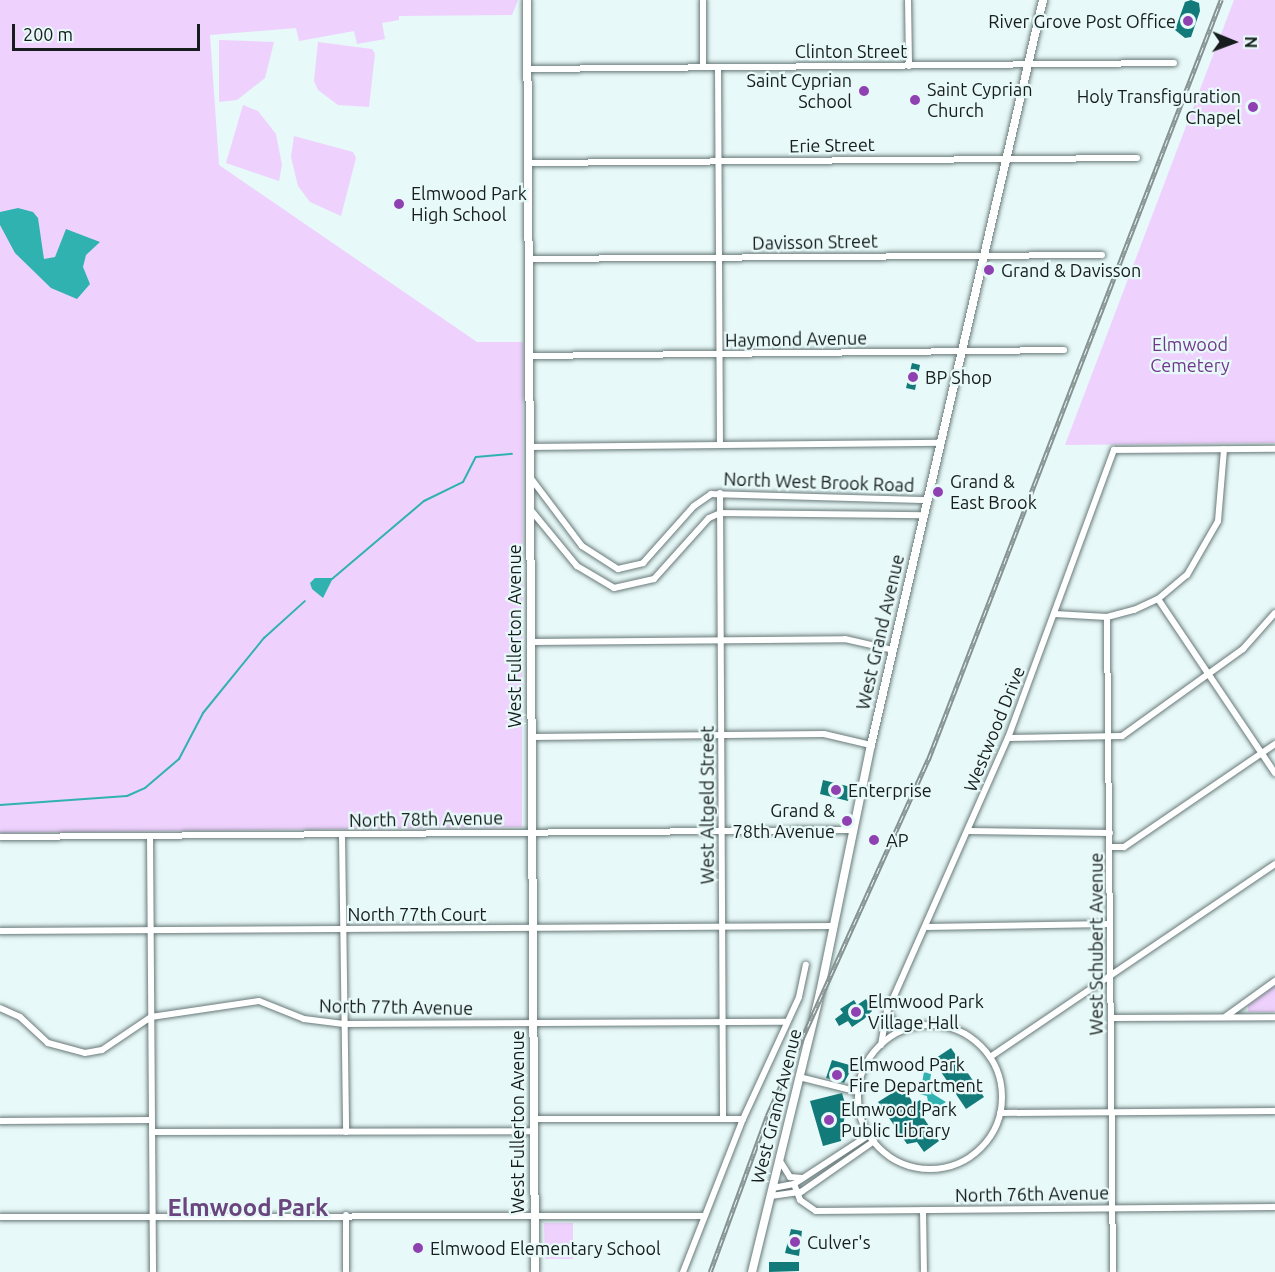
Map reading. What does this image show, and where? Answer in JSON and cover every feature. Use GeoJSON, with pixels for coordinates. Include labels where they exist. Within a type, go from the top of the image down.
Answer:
{"type":"FeatureCollection","features":[{"type":"Feature","properties":{"kind":"main road","name":"West Fullerton Avenue"},"geometry":{"type":"LineString","coordinates":[[527,0],[535,1272]]}},
{"type":"Feature","properties":{"kind":"main road","name":"West Grand Avenue"},"geometry":{"type":"LineString","coordinates":[[752,1272],[834,926],[871,745],[1043,0]]}},
{"type":"Feature","properties":{"kind":"street"},"geometry":{"type":"LineString","coordinates":[[703,0],[703,68]]}},
{"type":"Feature","properties":{"kind":"street"},"geometry":{"type":"LineString","coordinates":[[908,0],[909,66]]}},
{"type":"Feature","properties":{"kind":"street","name":"Clinton Street"},"geometry":{"type":"LineString","coordinates":[[527,69],[1174,63]]}},
{"type":"Feature","properties":{"kind":"street"},"geometry":{"type":"LineString","coordinates":[[718,68],[720,445]]}},
{"type":"Feature","properties":{"kind":"street","name":"Erie Street"},"geometry":{"type":"LineString","coordinates":[[528,163],[1137,158]]}},
{"type":"Feature","properties":{"kind":"street","name":"Davisson Street"},"geometry":{"type":"LineString","coordinates":[[528,259],[1102,255]]}},
{"type":"Feature","properties":{"kind":"street","name":"Haymond Avenue"},"geometry":{"type":"LineString","coordinates":[[529,356],[1064,350]]}},
{"type":"Feature","properties":{"kind":"street"},"geometry":{"type":"LineString","coordinates":[[530,447],[941,443]]}},
{"type":"Feature","properties":{"kind":"street"},"geometry":{"type":"LineString","coordinates":[[1055,614],[1107,617],[1158,599],[1194,567],[1213,535],[1223,499],[1224,449],[1275,448]]}},
{"type":"Feature","properties":{"kind":"street","name":"Westwood Drive"},"geometry":{"type":"LineString","coordinates":[[881,1045],[887,1012],[969,831],[1008,738],[1114,450],[1224,449]]}},
{"type":"Feature","properties":{"kind":"street","name":"North West Brook Road"},"geometry":{"type":"LineString","coordinates":[[530,477],[582,546],[618,569],[643,563],[694,506],[720,494],[928,500]]}},
{"type":"Feature","properties":{"kind":"street","name":"West Altgeld Street"},"geometry":{"type":"LineString","coordinates":[[720,494],[723,1116]]}},
{"type":"Feature","properties":{"kind":"street"},"geometry":{"type":"LineString","coordinates":[[530,509],[577,566],[614,588],[654,579],[710,518],[720,513],[924,515]]}},
{"type":"Feature","properties":{"kind":"street"},"geometry":{"type":"LineString","coordinates":[[1158,599],[1275,772]]}},
{"type":"Feature","properties":{"kind":"street"},"geometry":{"type":"LineString","coordinates":[[1008,738],[1122,736],[1209,676],[1250,643],[1275,613]]}},
{"type":"Feature","properties":{"kind":"street","name":"West Schubert Avenue"},"geometry":{"type":"LineString","coordinates":[[1107,617],[1113,1272]]}},
{"type":"Feature","properties":{"kind":"street"},"geometry":{"type":"LineString","coordinates":[[531,642],[845,639],[894,650]]}},
{"type":"Feature","properties":{"kind":"street"},"geometry":{"type":"LineString","coordinates":[[531,737],[824,734],[871,745]]}},
{"type":"Feature","properties":{"kind":"street"},"geometry":{"type":"LineString","coordinates":[[1110,847],[1124,847],[1275,744]]}},
{"type":"Feature","properties":{"kind":"street","name":"North 78th Avenue"},"geometry":{"type":"LineString","coordinates":[[0,837],[852,830]]}},
{"type":"Feature","properties":{"kind":"street"},"geometry":{"type":"LineString","coordinates":[[969,831],[1110,833]]}},
{"type":"Feature","properties":{"kind":"street"},"geometry":{"type":"LineString","coordinates":[[342,835],[346,1132]]}},
{"type":"Feature","properties":{"kind":"street"},"geometry":{"type":"LineString","coordinates":[[150,836],[153,1272]]}},
{"type":"Feature","properties":{"kind":"street"},"geometry":{"type":"LineString","coordinates":[[990,1057],[1275,864]]}},
{"type":"Feature","properties":{"kind":"street"},"geometry":{"type":"LineString","coordinates":[[925,927],[1109,924]]}},
{"type":"Feature","properties":{"kind":"street","name":"North 77th Court"},"geometry":{"type":"LineString","coordinates":[[0,931],[834,926]]}},
{"type":"Feature","properties":{"kind":"street"},"geometry":{"type":"LineString","coordinates":[[683,1272],[703,1216],[743,1119],[785,1022],[799,997],[806,965]]}},
{"type":"Feature","properties":{"kind":"street"},"geometry":{"type":"LineString","coordinates":[[1224,1017],[1275,981]]}},
{"type":"Feature","properties":{"kind":"street","name":"North 77th Avenue"},"geometry":{"type":"LineString","coordinates":[[0,1008],[20,1017],[48,1043],[85,1053],[102,1050],[151,1017],[259,1001],[304,1019],[345,1024],[785,1022]]}},
{"type":"Feature","properties":{"kind":"street"},"geometry":{"type":"LineString","coordinates":[[887,1012],[896,1026],[906,1028],[932,1025],[957,1030],[990,1057],[1000,1082],[1000,1113],[981,1148],[946,1167],[907,1165],[869,1135],[859,1092],[866,1065],[881,1045],[906,1028]]}},
{"type":"Feature","properties":{"kind":"street"},"geometry":{"type":"LineString","coordinates":[[1111,1018],[1275,1017]]}},
{"type":"Feature","properties":{"kind":"street"},"geometry":{"type":"LineString","coordinates":[[799,1077],[859,1092]]}},
{"type":"Feature","properties":{"kind":"street"},"geometry":{"type":"LineString","coordinates":[[1000,1113],[1275,1111]]}},
{"type":"Feature","properties":{"kind":"street"},"geometry":{"type":"LineString","coordinates":[[534,1119],[723,1116],[743,1119]]}},
{"type":"Feature","properties":{"kind":"street"},"geometry":{"type":"LineString","coordinates":[[0,1121],[152,1120]]}},
{"type":"Feature","properties":{"kind":"street"},"geometry":{"type":"LineString","coordinates":[[152,1132],[534,1131]]}},
{"type":"Feature","properties":{"kind":"street"},"geometry":{"type":"LineString","coordinates":[[772,1192],[794,1184],[869,1135]]}},
{"type":"Feature","properties":{"kind":"street"},"geometry":{"type":"LineString","coordinates":[[772,1192],[797,1194],[874,1141]]}},
{"type":"Feature","properties":{"kind":"street"},"geometry":{"type":"LineString","coordinates":[[779,1161],[790,1178],[802,1178]]}},
{"type":"Feature","properties":{"kind":"street"},"geometry":{"type":"LineString","coordinates":[[794,1184],[797,1194]]}},
{"type":"Feature","properties":{"kind":"street","name":"North 76th Avenue"},"geometry":{"type":"LineString","coordinates":[[797,1194],[816,1211],[1275,1207]]}},
{"type":"Feature","properties":{"kind":"street"},"geometry":{"type":"LineString","coordinates":[[923,1210],[924,1272]]}},
{"type":"Feature","properties":{"kind":"street"},"geometry":{"type":"LineString","coordinates":[[0,1217],[535,1214],[703,1216]]}},
{"type":"Feature","properties":{"kind":"street"},"geometry":{"type":"LineString","coordinates":[[346,1215],[346,1272]]}},
{"type":"Feature","properties":{"kind":"green space"},"geometry":{"type":"Polygon","coordinates":[[[0,0],[518,0],[512,15],[399,16],[399,20],[382,23],[385,39],[357,44],[354,31],[299,41],[296,28],[210,35],[219,165],[477,342],[523,342],[522,827],[0,833],[0,0]]]}},
{"type":"Feature","properties":{"kind":"green space","name":"Elmwood Cemetery"},"geometry":{"type":"Polygon","coordinates":[[[1234,0],[1275,0],[1275,443],[1065,445],[1234,0]]]}},
{"type":"Feature","properties":{"kind":"green space"},"geometry":{"type":"Polygon","coordinates":[[[219,40],[274,42],[265,78],[237,100],[219,102],[219,40]]]}},
{"type":"Feature","properties":{"kind":"green space"},"geometry":{"type":"Polygon","coordinates":[[[318,42],[372,49],[375,54],[369,107],[338,105],[318,90],[314,81],[318,42]]]}},
{"type":"Feature","properties":{"kind":"green space"},"geometry":{"type":"Polygon","coordinates":[[[243,105],[258,111],[276,134],[282,165],[279,181],[226,163],[243,105]]]}},
{"type":"Feature","properties":{"kind":"green space"},"geometry":{"type":"Polygon","coordinates":[[[294,136],[353,152],[356,158],[341,216],[310,202],[298,186],[291,157],[294,136]]]}},
{"type":"Feature","properties":{"kind":"green space"},"geometry":{"type":"Polygon","coordinates":[[[1275,986],[1275,1012],[1248,1012],[1248,1005],[1275,986]]]}},
{"type":"Feature","properties":{"kind":"green space"},"geometry":{"type":"Polygon","coordinates":[[[544,1223],[573,1223],[573,1259],[545,1259],[544,1223]]]}},
{"type":"Feature","properties":{"kind":"water"},"geometry":{"type":"Polygon","coordinates":[[[18,208],[33,212],[38,218],[44,259],[55,257],[66,229],[100,242],[86,255],[83,267],[90,284],[77,299],[51,288],[15,253],[0,225],[0,212],[18,208]]]}},
{"type":"Feature","properties":{"kind":"water"},"geometry":{"type":"Polygon","coordinates":[[[315,578],[333,578],[323,598],[312,589],[310,583],[315,578]]]}},
{"type":"Feature","properties":{"kind":"water"},"geometry":{"type":"Polygon","coordinates":[[[924,1072],[931,1074],[929,1087],[933,1094],[946,1102],[930,1112],[927,1096],[920,1094],[924,1072]]]}},
{"type":"Feature","properties":{"kind":"building","name":"River Grove Post Office"},"geometry":{"type":"Polygon","coordinates":[[[1191,0],[1199,3],[1200,11],[1191,37],[1185,38],[1175,30],[1185,2],[1191,0]]]}},
{"type":"Feature","properties":{"kind":"building","name":"BP Shop"},"geometry":{"type":"Polygon","coordinates":[[[912,363],[920,365],[915,390],[906,388],[912,363]]]}},
{"type":"Feature","properties":{"kind":"building","name":"Enterprise"},"geometry":{"type":"Polygon","coordinates":[[[823,780],[851,787],[848,801],[820,794],[823,780]]]}},
{"type":"Feature","properties":{"kind":"building","name":"Elmwood Park Village Hall"},"geometry":{"type":"Polygon","coordinates":[[[866,999],[872,1011],[864,1019],[852,1027],[848,1021],[839,1026],[835,1019],[843,1013],[840,1009],[854,1000],[857,1005],[866,999]]]}},
{"type":"Feature","properties":{"kind":"building"},"geometry":{"type":"Polygon","coordinates":[[[951,1048],[984,1097],[966,1109],[933,1060],[951,1048]]]}},
{"type":"Feature","properties":{"kind":"building","name":"Elmwood Park Fire Department"},"geometry":{"type":"Polygon","coordinates":[[[832,1060],[853,1066],[844,1083],[826,1078],[832,1060]]]}},
{"type":"Feature","properties":{"kind":"building"},"geometry":{"type":"Polygon","coordinates":[[[897,1090],[902,1095],[906,1092],[914,1104],[920,1100],[924,1107],[919,1111],[939,1141],[924,1152],[917,1142],[907,1144],[878,1102],[897,1090]]]}},
{"type":"Feature","properties":{"kind":"building","name":"Elmwood Park Public Library"},"geometry":{"type":"Polygon","coordinates":[[[842,1093],[846,1107],[841,1141],[823,1146],[810,1101],[842,1093]]]}},
{"type":"Feature","properties":{"kind":"building","name":"Culver's"},"geometry":{"type":"Polygon","coordinates":[[[791,1229],[802,1231],[799,1256],[785,1253],[791,1229]]]}},
{"type":"Feature","properties":{"kind":"building"},"geometry":{"type":"Polygon","coordinates":[[[769,1262],[799,1262],[799,1271],[769,1272],[769,1262]]]}},
{"type":"Feature","properties":{"kind":"waterway"},"geometry":{"type":"LineString","coordinates":[[332,579],[424,501],[463,482],[476,457],[512,454]]}},
{"type":"Feature","properties":{"kind":"waterway"},"geometry":{"type":"LineString","coordinates":[[0,805],[127,796],[145,788],[179,759],[203,713],[264,638],[305,601]]}},
{"type":"Feature","properties":{"kind":"railway"},"geometry":{"type":"LineString","coordinates":[[710,1272],[767,1116],[928,760],[1221,0]]}},
{"type":"Feature","properties":{"kind":"place","name":"River Grove Post Office"},"geometry":{"type":"Point","coordinates":[1188,21]}},
{"type":"Feature","properties":{"kind":"place","name":"Saint Cyprian School"},"geometry":{"type":"Point","coordinates":[864,91]}},
{"type":"Feature","properties":{"kind":"place","name":"Saint Cyprian Church"},"geometry":{"type":"Point","coordinates":[915,100]}},
{"type":"Feature","properties":{"kind":"place","name":"Holy Transfiguration Chapel"},"geometry":{"type":"Point","coordinates":[1253,107]}},
{"type":"Feature","properties":{"kind":"place","name":"Elmwood Park High School"},"geometry":{"type":"Point","coordinates":[399,204]}},
{"type":"Feature","properties":{"kind":"place","name":"Grand & Davisson"},"geometry":{"type":"Point","coordinates":[989,270]}},
{"type":"Feature","properties":{"kind":"place","name":"BP Shop"},"geometry":{"type":"Point","coordinates":[913,377]}},
{"type":"Feature","properties":{"kind":"place","name":"Grand & East Brook"},"geometry":{"type":"Point","coordinates":[938,492]}},
{"type":"Feature","properties":{"kind":"place","name":"Enterprise"},"geometry":{"type":"Point","coordinates":[836,790]}},
{"type":"Feature","properties":{"kind":"place","name":"Grand & 78th Avenue"},"geometry":{"type":"Point","coordinates":[847,821]}},
{"type":"Feature","properties":{"kind":"place","name":"AP"},"geometry":{"type":"Point","coordinates":[874,840]}},
{"type":"Feature","properties":{"kind":"place","name":"Elmwood Park Village Hall"},"geometry":{"type":"Point","coordinates":[856,1012]}},
{"type":"Feature","properties":{"kind":"place","name":"Elmwood Park Fire Department"},"geometry":{"type":"Point","coordinates":[837,1075]}},
{"type":"Feature","properties":{"kind":"place","name":"Elmwood Park Public Library"},"geometry":{"type":"Point","coordinates":[829,1120]}},
{"type":"Feature","properties":{"kind":"place","name":"Culver's"},"geometry":{"type":"Point","coordinates":[795,1242]}},
{"type":"Feature","properties":{"kind":"place","name":"Elmwood Elementary School"},"geometry":{"type":"Point","coordinates":[418,1248]}},
{"type":"Feature","properties":{"kind":"district","name":"Elmwood Park"},"geometry":{"type":"Point","coordinates":[248,1208]}}]}
